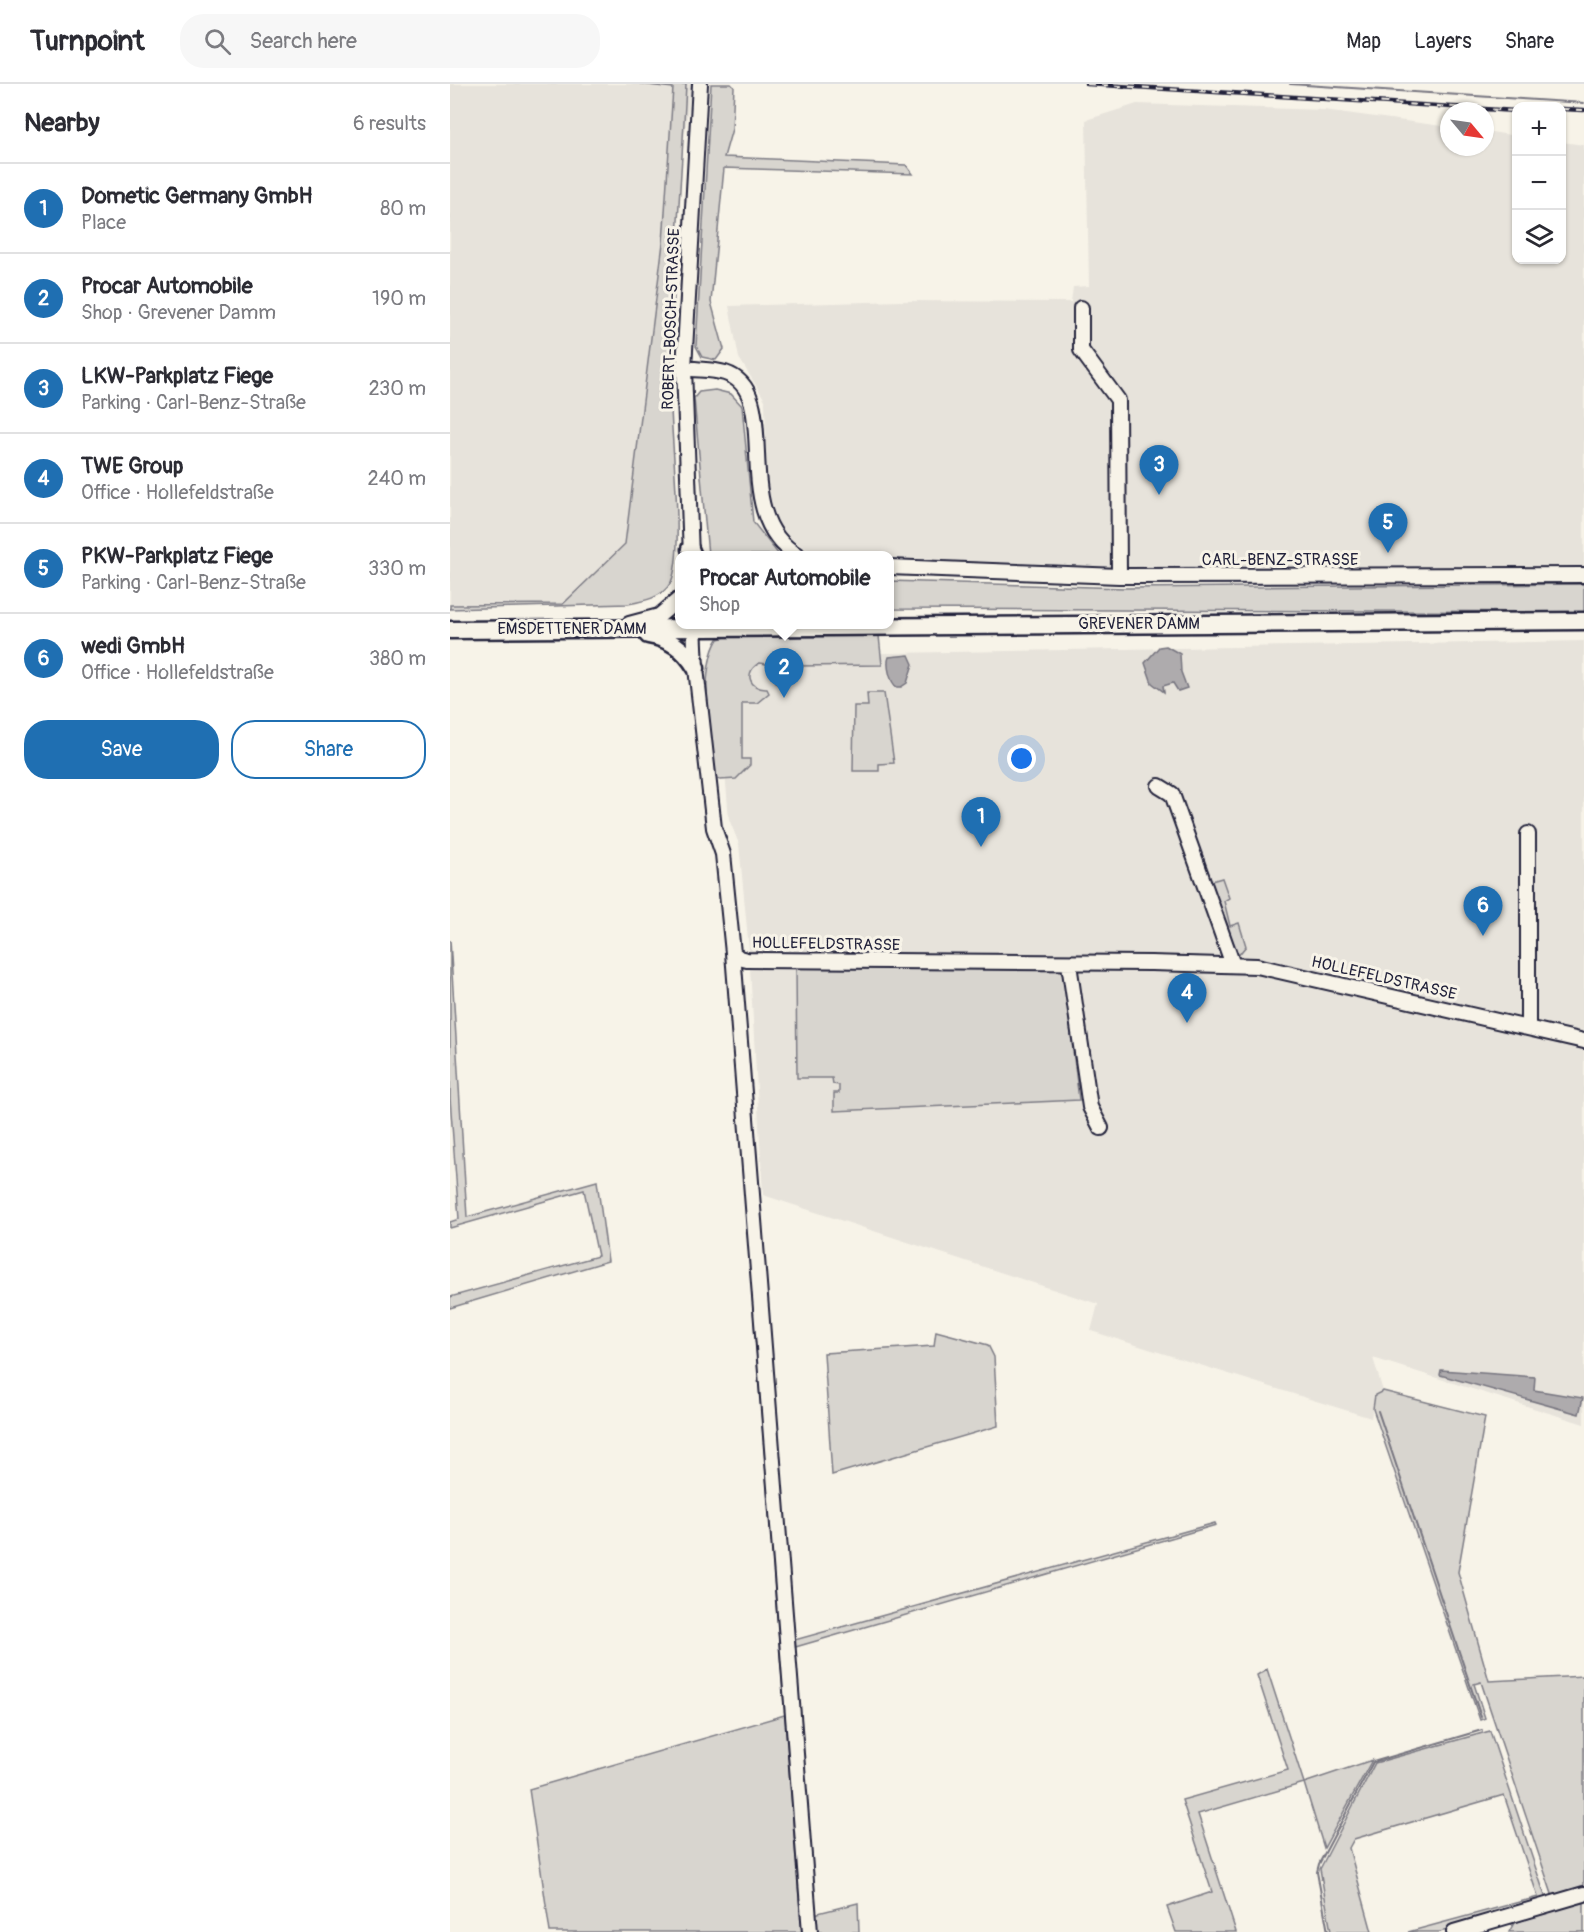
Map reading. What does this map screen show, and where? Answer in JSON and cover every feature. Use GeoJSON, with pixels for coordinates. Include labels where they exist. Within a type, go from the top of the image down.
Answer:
{"type":"FeatureCollection","features":[{"type":"Feature","properties":{"kind":"main road","name":"GREVENER DAMM"},"geometry":{"type":"LineString","coordinates":[[894,625],[1584,621]]}},
{"type":"Feature","properties":{"kind":"main road","name":"EMSDETTENER DAMM"},"geometry":{"type":"LineString","coordinates":[[450,630],[675,626]]}},
{"type":"Feature","properties":{"kind":"main road"},"geometry":{"type":"LineString","coordinates":[[599,628],[662,637],[687,654],[696,668]]}},
{"type":"Feature","properties":{"kind":"street","name":"ROBERT-BOSCH-STRASSE"},"geometry":{"type":"LineString","coordinates":[[691,551],[684,368],[700,89]]}},
{"type":"Feature","properties":{"kind":"street"},"geometry":{"type":"LineString","coordinates":[[1081,308],[1081,350],[1118,400],[1119,576]]}},
{"type":"Feature","properties":{"kind":"street"},"geometry":{"type":"LineString","coordinates":[[684,368],[726,373],[746,389],[754,413],[762,509],[779,540],[794,551]]}},
{"type":"Feature","properties":{"kind":"street","name":"CARL-BENZ-STRASSE"},"geometry":{"type":"LineString","coordinates":[[894,567],[1119,576],[1584,575]]}},
{"type":"Feature","properties":{"kind":"street"},"geometry":{"type":"LineString","coordinates":[[599,628],[651,619],[667,612],[675,603]]}},
{"type":"Feature","properties":{"kind":"street","name":"HOLLEFELDSTRASSE"},"geometry":{"type":"LineString","coordinates":[[694,629],[696,668],[714,828],[725,869],[733,952],[739,958],[747,960],[1257,966],[1584,1041]]}},
{"type":"Feature","properties":{"kind":"street"},"geometry":{"type":"LineString","coordinates":[[1159,786],[1172,794],[1233,964]]}},
{"type":"Feature","properties":{"kind":"street"},"geometry":{"type":"LineString","coordinates":[[1528,834],[1528,1028]]}},
{"type":"Feature","properties":{"kind":"street"},"geometry":{"type":"LineString","coordinates":[[733,952],[810,1932]]}},
{"type":"Feature","properties":{"kind":"street"},"geometry":{"type":"LineString","coordinates":[[1069,964],[1090,1107],[1101,1128]]}},
{"type":"Feature","properties":{"kind":"street"},"geometry":{"type":"LineString","coordinates":[[1454,1932],[1490,1927],[1584,1894]]}},
{"type":"Feature","properties":{"kind":"shaded area"},"geometry":{"type":"Polygon","coordinates":[[[450,84],[692,84],[625,544],[563,604],[450,604],[450,84]]]}},
{"type":"Feature","properties":{"kind":"shaded area"},"geometry":{"type":"Polygon","coordinates":[[[640,84],[686,84],[673,324],[671,404],[677,547],[671,582],[658,595],[628,604],[450,609],[450,605],[563,604],[625,544],[663,243],[673,88],[640,84]]]}},
{"type":"Feature","properties":{"kind":"shaded area"},"geometry":{"type":"Polygon","coordinates":[[[711,84],[731,84],[734,87],[732,129],[724,157],[906,165],[913,174],[724,168],[711,302],[724,349],[716,360],[702,357],[696,346],[711,84]]]}},
{"type":"Feature","properties":{"kind":"shaded area"},"geometry":{"type":"Polygon","coordinates":[[[1137,104],[1324,110],[1440,126],[1440,156],[1494,156],[1494,132],[1512,135],[1512,264],[1566,264],[1566,143],[1584,145],[1584,570],[1168,570],[894,559],[894,551],[810,551],[782,533],[767,504],[765,400],[739,358],[729,306],[902,301],[1071,302],[1073,287],[1089,286],[1086,120],[1137,104]]]}},
{"type":"Feature","properties":{"kind":"shaded area"},"geometry":{"type":"Polygon","coordinates":[[[715,390],[731,394],[742,406],[753,522],[776,551],[708,551],[694,398],[699,392],[715,390]]]}},
{"type":"Feature","properties":{"kind":"shaded area"},"geometry":{"type":"Polygon","coordinates":[[[894,581],[1125,588],[1584,584],[1584,612],[894,609],[894,581]]]}},
{"type":"Feature","properties":{"kind":"shaded area"},"geometry":{"type":"Polygon","coordinates":[[[879,636],[882,665],[797,666],[777,684],[772,668],[760,663],[755,666],[750,675],[752,683],[767,689],[769,693],[757,703],[742,703],[742,759],[750,759],[750,765],[736,779],[720,780],[714,777],[709,745],[707,686],[712,652],[718,639],[726,637],[879,636]]]}},
{"type":"Feature","properties":{"kind":"shaded area"},"geometry":{"type":"Polygon","coordinates":[[[1584,641],[1584,1424],[1373,1358],[1383,1391],[1375,1395],[1371,1418],[1091,1331],[1098,1304],[763,1195],[749,950],[739,844],[729,819],[715,656],[1584,641]]]}},
{"type":"Feature","properties":{"kind":"shaded area"},"geometry":{"type":"Polygon","coordinates":[[[1166,646],[1180,654],[1181,672],[1187,688],[1178,691],[1173,683],[1163,686],[1164,692],[1152,683],[1145,663],[1159,647],[1166,646]]]}},
{"type":"Feature","properties":{"kind":"shaded area"},"geometry":{"type":"Polygon","coordinates":[[[909,655],[913,664],[907,683],[897,687],[892,682],[889,673],[889,657],[909,655]]]}},
{"type":"Feature","properties":{"kind":"shaded area"},"geometry":{"type":"Polygon","coordinates":[[[867,693],[884,693],[894,763],[879,764],[879,771],[853,771],[854,706],[868,706],[867,693]]]}},
{"type":"Feature","properties":{"kind":"shaded area"},"geometry":{"type":"Polygon","coordinates":[[[1222,878],[1229,898],[1224,901],[1230,926],[1239,923],[1246,946],[1237,957],[1208,882],[1222,878]]]}},
{"type":"Feature","properties":{"kind":"shaded area"},"geometry":{"type":"Polygon","coordinates":[[[450,940],[467,1217],[597,1181],[608,1261],[450,1308],[450,1297],[598,1256],[584,1190],[450,1228],[450,1222],[459,1219],[450,1098],[450,940]]]}},
{"type":"Feature","properties":{"kind":"shaded area"},"geometry":{"type":"Polygon","coordinates":[[[796,967],[1063,967],[1079,1100],[834,1111],[834,1093],[839,1093],[839,1085],[833,1084],[832,1078],[797,1078],[796,967]]]}},
{"type":"Feature","properties":{"kind":"shaded area"},"geometry":{"type":"Polygon","coordinates":[[[936,1331],[988,1345],[994,1357],[998,1426],[832,1475],[824,1353],[934,1346],[936,1331]]]}},
{"type":"Feature","properties":{"kind":"shaded area"},"geometry":{"type":"Polygon","coordinates":[[[1441,1370],[1535,1377],[1534,1390],[1583,1398],[1579,1414],[1440,1375],[1441,1370]]]}},
{"type":"Feature","properties":{"kind":"shaded area"},"geometry":{"type":"Polygon","coordinates":[[[1383,1391],[1485,1417],[1458,1572],[1489,1681],[1584,1676],[1584,1890],[1554,1900],[1481,1682],[1474,1684],[1485,1718],[1480,1720],[1373,1409],[1375,1395],[1383,1391]]]}},
{"type":"Feature","properties":{"kind":"shaded area"},"geometry":{"type":"Polygon","coordinates":[[[1215,1523],[1216,1525],[792,1648],[791,1641],[1215,1523]]]}},
{"type":"Feature","properties":{"kind":"shaded area"},"geometry":{"type":"Polygon","coordinates":[[[1267,1669],[1304,1783],[1198,1814],[1236,1932],[1176,1932],[1167,1907],[1212,1892],[1182,1800],[1288,1770],[1257,1675],[1267,1669]]]}},
{"type":"Feature","properties":{"kind":"shaded area"},"geometry":{"type":"Polygon","coordinates":[[[788,1714],[805,1932],[550,1932],[529,1789],[788,1714]]]}},
{"type":"Feature","properties":{"kind":"shaded area"},"geometry":{"type":"Polygon","coordinates":[[[1490,1731],[1545,1896],[1543,1903],[1440,1932],[1408,1932],[1538,1897],[1504,1795],[1354,1839],[1349,1848],[1372,1932],[1331,1932],[1320,1869],[1375,1763],[1490,1731]]]}},
{"type":"Feature","properties":{"kind":"shaded area"},"geometry":{"type":"Polygon","coordinates":[[[1372,1760],[1324,1848],[1304,1783],[1372,1760]]]}},
{"type":"Feature","properties":{"kind":"shaded area"},"geometry":{"type":"Polygon","coordinates":[[[1584,1899],[1584,1932],[1509,1932],[1514,1923],[1584,1899]]]}},
{"type":"Feature","properties":{"kind":"shaded area"},"geometry":{"type":"Polygon","coordinates":[[[858,1903],[859,1932],[816,1932],[814,1914],[858,1903]]]}},
{"type":"Feature","properties":{"kind":"waterway"},"geometry":{"type":"LineString","coordinates":[[1290,84],[1584,103]]}},
{"type":"Feature","properties":{"kind":"waterway"},"geometry":{"type":"LineString","coordinates":[[746,1214],[802,1932]]}},
{"type":"Feature","properties":{"kind":"waterway"},"geometry":{"type":"LineString","coordinates":[[1378,1411],[1481,1717]]}},
{"type":"Feature","properties":{"kind":"waterway"},"geometry":{"type":"LineString","coordinates":[[1328,1932],[1317,1872],[1319,1864],[1373,1762],[1482,1730]]}},
{"type":"Feature","properties":{"kind":"railway"},"geometry":{"type":"LineString","coordinates":[[1087,84],[1512,111]]}},
{"type":"Feature","properties":{"kind":"railway"},"geometry":{"type":"LineString","coordinates":[[1566,109],[1584,110]]}},
{"type":"Feature","properties":{"kind":"place","name":"LKW-Parkplatz Fiege"},"geometry":{"type":"Point","coordinates":[1159,495]}},
{"type":"Feature","properties":{"kind":"place","name":"PKW-Parkplatz Fiege"},"geometry":{"type":"Point","coordinates":[1388,553]}},
{"type":"Feature","properties":{"kind":"place","name":"Procar Automobile"},"geometry":{"type":"Point","coordinates":[784,698]}},
{"type":"Feature","properties":{"kind":"place","name":"Dometic Germany GmbH"},"geometry":{"type":"Point","coordinates":[981,847]}},
{"type":"Feature","properties":{"kind":"place","name":"wedi GmbH"},"geometry":{"type":"Point","coordinates":[1483,936]}},
{"type":"Feature","properties":{"kind":"place","name":"TWE Group"},"geometry":{"type":"Point","coordinates":[1187,1023]}}]}
